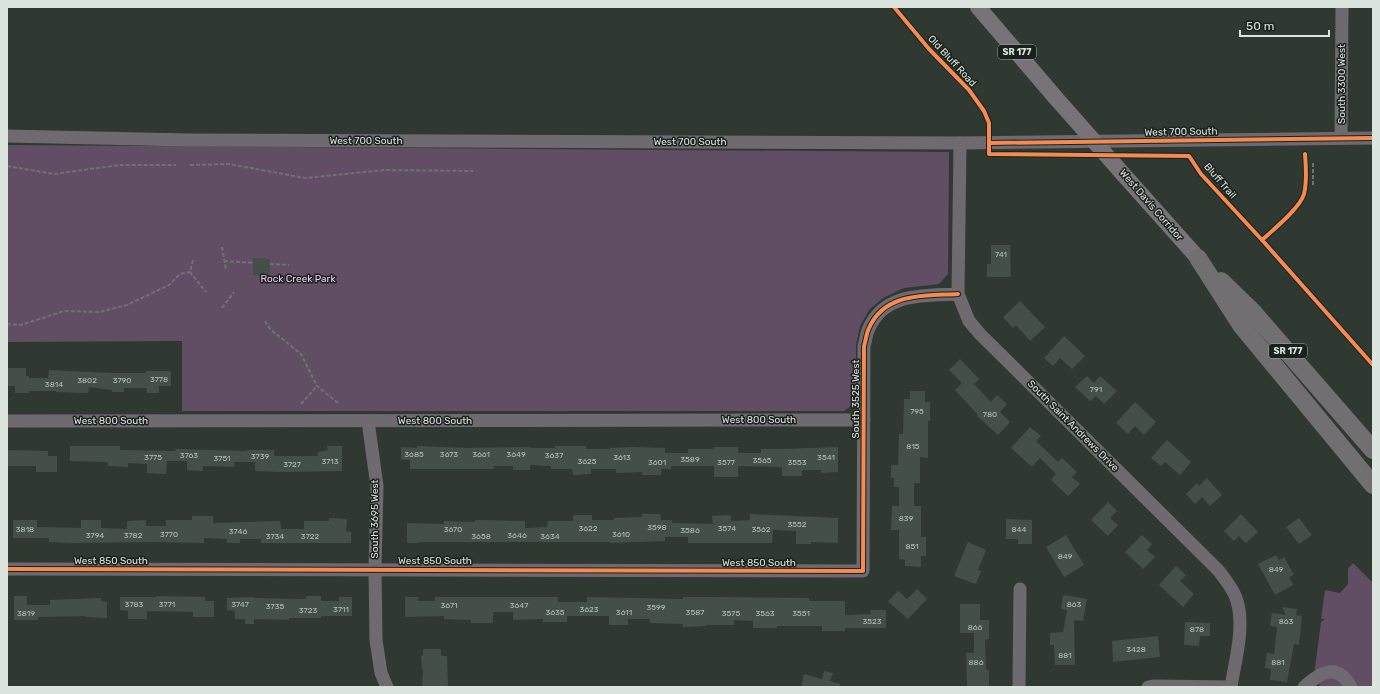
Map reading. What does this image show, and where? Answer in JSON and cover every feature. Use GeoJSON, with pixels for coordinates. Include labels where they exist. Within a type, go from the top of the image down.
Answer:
{"type":"FeatureCollection","features":[{"type":"Feature","properties":{"kind":"highway","name":"West Davis Corridor"},"geometry":{"type":"LineString","coordinates":[[1198,258],[1252,311],[1373,450]]}},
{"type":"Feature","properties":{"kind":"highway","name":"West Davis Corridor"},"geometry":{"type":"LineString","coordinates":[[1198,258],[1241,325],[1373,485]]}},
{"type":"Feature","properties":{"kind":"main road","name":"West Davis Corridor"},"geometry":{"type":"LineString","coordinates":[[978,7],[1055,97],[1198,258]]}},
{"type":"Feature","properties":{"kind":"street","name":"South 3300 West"},"geometry":{"type":"LineString","coordinates":[[1341,138],[1342,7]]}},
{"type":"Feature","properties":{"kind":"street","name":"West 700 South"},"geometry":{"type":"LineString","coordinates":[[7,136],[187,140],[960,143],[1373,138]]}},
{"type":"Feature","properties":{"kind":"street","name":"South Saint Andrews Drive"},"geometry":{"type":"LineString","coordinates":[[960,143],[958,294],[969,321],[980,334],[1218,570],[1229,585],[1237,601],[1241,632],[1231,687]]}},
{"type":"Feature","properties":{"kind":"street","name":"South 3525 West"},"geometry":{"type":"LineString","coordinates":[[863,571],[864,346],[869,328],[879,312],[893,302],[913,296],[958,294]]}},
{"type":"Feature","properties":{"kind":"street","name":"West 800 South"},"geometry":{"type":"LineString","coordinates":[[7,421],[368,422],[864,420]]}},
{"type":"Feature","properties":{"kind":"street","name":"South 3695 West"},"geometry":{"type":"LineString","coordinates":[[368,422],[377,486],[375,569],[376,640],[381,673],[387,687]]}},
{"type":"Feature","properties":{"kind":"street","name":"West 850 South"},"geometry":{"type":"LineString","coordinates":[[7,569],[863,571]]}},
{"type":"Feature","properties":{"kind":"street"},"geometry":{"type":"LineString","coordinates":[[1019,687],[1020,589]]}},
{"type":"Feature","properties":{"kind":"street"},"geometry":{"type":"LineString","coordinates":[[1304,687],[1317,676],[1331,671],[1341,674],[1352,687]]}},
{"type":"Feature","properties":{"kind":"street"},"geometry":{"type":"LineString","coordinates":[[1148,687],[1231,687]]}},
{"type":"Feature","properties":{"kind":"path"},"geometry":{"type":"LineString","coordinates":[[1313,163],[1313,185]]}},
{"type":"Feature","properties":{"kind":"path"},"geometry":{"type":"LineString","coordinates":[[190,165],[229,164],[305,178],[384,170],[474,171]]}},
{"type":"Feature","properties":{"kind":"path"},"geometry":{"type":"LineString","coordinates":[[7,166],[54,174],[120,165],[176,165]]}},
{"type":"Feature","properties":{"kind":"path"},"geometry":{"type":"LineString","coordinates":[[222,247],[226,270]]}},
{"type":"Feature","properties":{"kind":"path"},"geometry":{"type":"LineString","coordinates":[[190,272],[193,260]]}},
{"type":"Feature","properties":{"kind":"path"},"geometry":{"type":"LineString","coordinates":[[224,261],[254,263]]}},
{"type":"Feature","properties":{"kind":"path"},"geometry":{"type":"LineString","coordinates":[[270,264],[289,265]]}},
{"type":"Feature","properties":{"kind":"path"},"geometry":{"type":"LineString","coordinates":[[190,272],[206,292]]}},
{"type":"Feature","properties":{"kind":"path"},"geometry":{"type":"LineString","coordinates":[[7,324],[21,325],[64,311],[100,312],[127,305],[169,285],[180,274],[190,272]]}},
{"type":"Feature","properties":{"kind":"path"},"geometry":{"type":"LineString","coordinates":[[222,308],[234,292]]}},
{"type":"Feature","properties":{"kind":"path"},"geometry":{"type":"LineString","coordinates":[[265,321],[270,329],[301,354],[317,386],[339,404]]}},
{"type":"Feature","properties":{"kind":"path"},"geometry":{"type":"LineString","coordinates":[[301,404],[317,386]]}},
{"type":"Feature","properties":{"kind":"green space","name":"Rock Creek Park"},"geometry":{"type":"Polygon","coordinates":[[[7,145],[949,152],[948,274],[939,284],[904,288],[883,298],[869,310],[860,326],[856,345],[856,402],[844,411],[182,411],[182,341],[7,342],[7,145]]]}},
{"type":"Feature","properties":{"kind":"green space"},"geometry":{"type":"Polygon","coordinates":[[[1353,563],[1373,583],[1373,687],[1320,687],[1318,680],[1314,676],[1321,622],[1325,619],[1321,619],[1325,590],[1340,593],[1348,584],[1348,569],[1353,563]]]}},
{"type":"Feature","properties":{"kind":"building"},"geometry":{"type":"Polygon","coordinates":[[[991,245],[1010,245],[1011,277],[987,277],[987,264],[991,264],[991,245]]]}},
{"type":"Feature","properties":{"kind":"building"},"geometry":{"type":"Polygon","coordinates":[[[253,258],[270,259],[270,277],[253,275],[253,258]]]}},
{"type":"Feature","properties":{"kind":"building"},"geometry":{"type":"Polygon","coordinates":[[[1020,301],[1045,327],[1030,341],[1016,325],[1013,328],[1003,317],[1020,301]]]}},
{"type":"Feature","properties":{"kind":"building"},"geometry":{"type":"Polygon","coordinates":[[[1064,336],[1085,356],[1072,369],[1060,358],[1053,366],[1044,358],[1064,336]]]}},
{"type":"Feature","properties":{"kind":"building"},"geometry":{"type":"Polygon","coordinates":[[[960,359],[979,379],[974,384],[991,402],[997,395],[1007,404],[1000,412],[1010,422],[998,435],[977,416],[978,415],[955,390],[962,383],[949,370],[960,359]]]}},
{"type":"Feature","properties":{"kind":"building"},"geometry":{"type":"Polygon","coordinates":[[[7,368],[26,368],[26,376],[29,376],[29,378],[48,378],[49,370],[112,373],[171,371],[171,386],[159,386],[159,393],[147,393],[146,388],[124,388],[124,392],[112,392],[112,390],[89,387],[88,393],[29,391],[29,393],[15,393],[15,386],[7,386],[7,368]]]}},
{"type":"Feature","properties":{"kind":"building"},"geometry":{"type":"Polygon","coordinates":[[[1087,376],[1094,383],[1100,376],[1117,391],[1104,404],[1096,396],[1090,401],[1075,387],[1087,376]]]}},
{"type":"Feature","properties":{"kind":"building"},"geometry":{"type":"Polygon","coordinates":[[[910,391],[925,391],[925,402],[930,402],[930,421],[928,421],[928,458],[920,457],[920,483],[914,483],[914,506],[921,506],[921,537],[926,537],[926,556],[921,556],[921,567],[905,566],[905,560],[899,559],[899,530],[891,530],[892,506],[899,506],[899,487],[894,487],[894,478],[891,478],[891,465],[898,465],[899,434],[903,434],[904,399],[910,399],[910,391]]]}},
{"type":"Feature","properties":{"kind":"building"},"geometry":{"type":"Polygon","coordinates":[[[1135,402],[1156,422],[1144,435],[1135,426],[1128,434],[1116,423],[1135,402]]]}},
{"type":"Feature","properties":{"kind":"building"},"geometry":{"type":"Polygon","coordinates":[[[1030,427],[1041,436],[1036,441],[1058,462],[1062,458],[1077,472],[1072,477],[1080,484],[1068,496],[1051,480],[1056,474],[1040,458],[1032,467],[1011,448],[1030,427]]]}},
{"type":"Feature","properties":{"kind":"building"},"geometry":{"type":"Polygon","coordinates":[[[1167,440],[1191,462],[1180,475],[1165,462],[1161,466],[1151,458],[1167,440]]]}},
{"type":"Feature","properties":{"kind":"building"},"geometry":{"type":"Polygon","coordinates":[[[70,446],[120,446],[120,450],[274,450],[274,456],[318,456],[318,452],[328,450],[327,446],[342,446],[342,471],[255,471],[255,462],[234,462],[234,467],[203,466],[203,471],[187,470],[187,461],[167,461],[166,474],[147,473],[147,464],[128,463],[128,467],[108,466],[108,462],[70,461],[70,446]]]}},
{"type":"Feature","properties":{"kind":"building"},"geometry":{"type":"Polygon","coordinates":[[[417,446],[467,448],[555,448],[555,446],[586,446],[586,449],[633,447],[665,448],[665,453],[688,453],[688,449],[714,449],[714,447],[738,447],[738,453],[761,453],[761,449],[838,447],[838,472],[821,473],[821,470],[802,470],[802,476],[782,476],[782,467],[738,466],[738,477],[714,477],[714,466],[671,466],[671,469],[661,469],[661,475],[642,475],[642,472],[616,473],[616,469],[591,469],[591,474],[573,475],[572,469],[551,469],[551,466],[530,465],[530,470],[513,470],[513,466],[494,466],[494,469],[410,469],[410,460],[401,460],[401,447],[417,448],[417,446]]]}},
{"type":"Feature","properties":{"kind":"building"},"geometry":{"type":"Polygon","coordinates":[[[7,450],[48,451],[48,456],[57,456],[57,472],[36,472],[36,466],[7,466],[7,450]]]}},
{"type":"Feature","properties":{"kind":"building"},"geometry":{"type":"Polygon","coordinates":[[[1207,478],[1222,495],[1210,506],[1202,497],[1195,504],[1186,494],[1197,483],[1199,486],[1207,478]]]}},
{"type":"Feature","properties":{"kind":"building"},"geometry":{"type":"Polygon","coordinates":[[[1108,502],[1117,511],[1110,518],[1118,525],[1108,536],[1091,520],[1108,502]]]}},
{"type":"Feature","properties":{"kind":"building"},"geometry":{"type":"Polygon","coordinates":[[[642,514],[660,514],[661,520],[672,520],[672,523],[713,524],[712,516],[731,515],[731,521],[750,520],[750,514],[838,518],[838,543],[811,542],[811,544],[796,544],[796,531],[773,530],[772,543],[688,543],[688,537],[665,537],[665,541],[610,543],[407,543],[407,523],[444,524],[444,521],[475,522],[475,520],[525,521],[525,528],[547,527],[548,521],[573,521],[573,515],[592,515],[592,520],[614,520],[614,518],[642,517],[642,514]]]}},
{"type":"Feature","properties":{"kind":"building"},"geometry":{"type":"Polygon","coordinates":[[[1241,514],[1258,532],[1246,543],[1239,536],[1234,541],[1224,531],[1241,514]]]}},
{"type":"Feature","properties":{"kind":"building"},"geometry":{"type":"Polygon","coordinates":[[[192,516],[213,516],[213,523],[280,521],[281,529],[304,529],[304,521],[329,521],[329,518],[347,519],[346,531],[351,532],[351,543],[261,543],[261,539],[240,539],[240,543],[227,543],[227,539],[204,538],[204,543],[72,543],[49,542],[49,538],[13,538],[13,520],[37,520],[37,527],[81,528],[81,520],[101,520],[101,528],[127,529],[127,521],[146,520],[146,526],[166,526],[166,520],[192,520],[192,516]]]}},
{"type":"Feature","properties":{"kind":"building"},"geometry":{"type":"Polygon","coordinates":[[[1299,518],[1312,535],[1299,544],[1286,527],[1299,518]]]}},
{"type":"Feature","properties":{"kind":"building"},"geometry":{"type":"Polygon","coordinates":[[[1006,519],[1032,520],[1032,544],[1018,544],[1018,539],[1006,539],[1006,519]]]}},
{"type":"Feature","properties":{"kind":"building"},"geometry":{"type":"Polygon","coordinates":[[[1066,535],[1084,565],[1064,577],[1046,547],[1066,535]]]}},
{"type":"Feature","properties":{"kind":"building"},"geometry":{"type":"Polygon","coordinates":[[[1142,535],[1152,544],[1147,550],[1155,557],[1143,569],[1125,552],[1142,535]]]}},
{"type":"Feature","properties":{"kind":"building"},"geometry":{"type":"Polygon","coordinates":[[[968,542],[986,550],[978,570],[981,571],[976,584],[954,576],[968,542]]]}},
{"type":"Feature","properties":{"kind":"building"},"geometry":{"type":"Polygon","coordinates":[[[1276,555],[1279,560],[1284,557],[1294,575],[1289,577],[1293,585],[1275,595],[1258,564],[1276,555]]]}},
{"type":"Feature","properties":{"kind":"building"},"geometry":{"type":"Polygon","coordinates":[[[1176,566],[1186,575],[1180,581],[1194,594],[1183,607],[1159,585],[1176,566]]]}},
{"type":"Feature","properties":{"kind":"building"},"geometry":{"type":"Polygon","coordinates":[[[917,589],[927,599],[908,619],[888,601],[898,591],[907,599],[917,589]]]}},
{"type":"Feature","properties":{"kind":"building"},"geometry":{"type":"Polygon","coordinates":[[[1063,595],[1087,599],[1083,621],[1074,620],[1075,665],[1055,665],[1054,645],[1050,645],[1050,633],[1063,632],[1067,610],[1061,609],[1063,595]]]}},
{"type":"Feature","properties":{"kind":"building"},"geometry":{"type":"Polygon","coordinates":[[[14,596],[27,596],[27,605],[50,605],[50,600],[101,598],[101,601],[107,602],[107,618],[86,616],[38,617],[38,620],[14,620],[14,596]]]}},
{"type":"Feature","properties":{"kind":"building"},"geometry":{"type":"Polygon","coordinates":[[[306,596],[321,596],[321,601],[339,601],[339,597],[352,597],[352,616],[289,618],[289,620],[254,619],[254,624],[245,624],[245,619],[235,619],[235,611],[227,610],[227,598],[254,597],[306,599],[306,596]]]}},
{"type":"Feature","properties":{"kind":"building"},"geometry":{"type":"Polygon","coordinates":[[[120,597],[205,597],[205,601],[214,601],[214,617],[193,617],[193,612],[147,611],[147,619],[128,619],[128,611],[120,610],[120,597]]]}},
{"type":"Feature","properties":{"kind":"building"},"geometry":{"type":"Polygon","coordinates":[[[405,597],[418,597],[418,601],[435,601],[435,597],[558,597],[558,602],[587,602],[587,597],[683,599],[683,597],[809,598],[809,601],[845,601],[845,615],[871,614],[870,610],[886,610],[886,628],[845,628],[845,631],[822,631],[822,626],[777,626],[777,628],[753,628],[753,621],[734,620],[734,625],[683,627],[683,624],[650,623],[650,619],[628,619],[628,625],[609,625],[609,616],[567,616],[567,622],[543,622],[543,619],[513,620],[513,612],[493,612],[493,623],[471,623],[471,620],[444,619],[444,616],[405,617],[405,597]]]}},
{"type":"Feature","properties":{"kind":"building"},"geometry":{"type":"Polygon","coordinates":[[[960,604],[980,604],[980,620],[989,620],[989,639],[985,640],[986,670],[989,670],[989,687],[967,687],[966,653],[974,653],[974,633],[960,633],[960,604]]]}},
{"type":"Feature","properties":{"kind":"building"},"geometry":{"type":"Polygon","coordinates":[[[1282,607],[1297,609],[1296,615],[1302,616],[1299,645],[1294,644],[1287,682],[1270,680],[1271,669],[1265,668],[1267,653],[1274,654],[1277,627],[1270,626],[1272,613],[1286,615],[1282,607]]]}},
{"type":"Feature","properties":{"kind":"building"},"geometry":{"type":"Polygon","coordinates":[[[1185,622],[1210,623],[1210,636],[1200,636],[1199,646],[1184,645],[1185,622]]]}},
{"type":"Feature","properties":{"kind":"building"},"geometry":{"type":"Polygon","coordinates":[[[1158,636],[1160,657],[1113,662],[1112,641],[1158,636]]]}},
{"type":"Feature","properties":{"kind":"building"},"geometry":{"type":"Polygon","coordinates":[[[423,649],[441,649],[441,656],[447,656],[448,687],[422,687],[423,670],[421,656],[423,656],[423,649]]]}},
{"type":"Feature","properties":{"kind":"building"},"geometry":{"type":"Polygon","coordinates":[[[824,671],[833,673],[830,681],[840,684],[839,687],[801,687],[804,674],[822,679],[824,671]]]}},
{"type":"Feature","properties":{"kind":"cycle path","name":"Old Bluff Road"},"geometry":{"type":"LineString","coordinates":[[894,7],[929,49],[969,90],[984,111],[989,123],[989,154],[1189,156],[1201,174],[1373,365]]}},
{"type":"Feature","properties":{"kind":"cycle path"},"geometry":{"type":"LineString","coordinates":[[989,143],[1373,138]]}},
{"type":"Feature","properties":{"kind":"cycle path"},"geometry":{"type":"LineString","coordinates":[[1262,240],[1286,218],[1301,200],[1306,184],[1305,154]]}},
{"type":"Feature","properties":{"kind":"cycle path"},"geometry":{"type":"LineString","coordinates":[[7,569],[863,571],[864,346],[868,330],[876,316],[895,302],[920,296],[958,294]]}}]}
